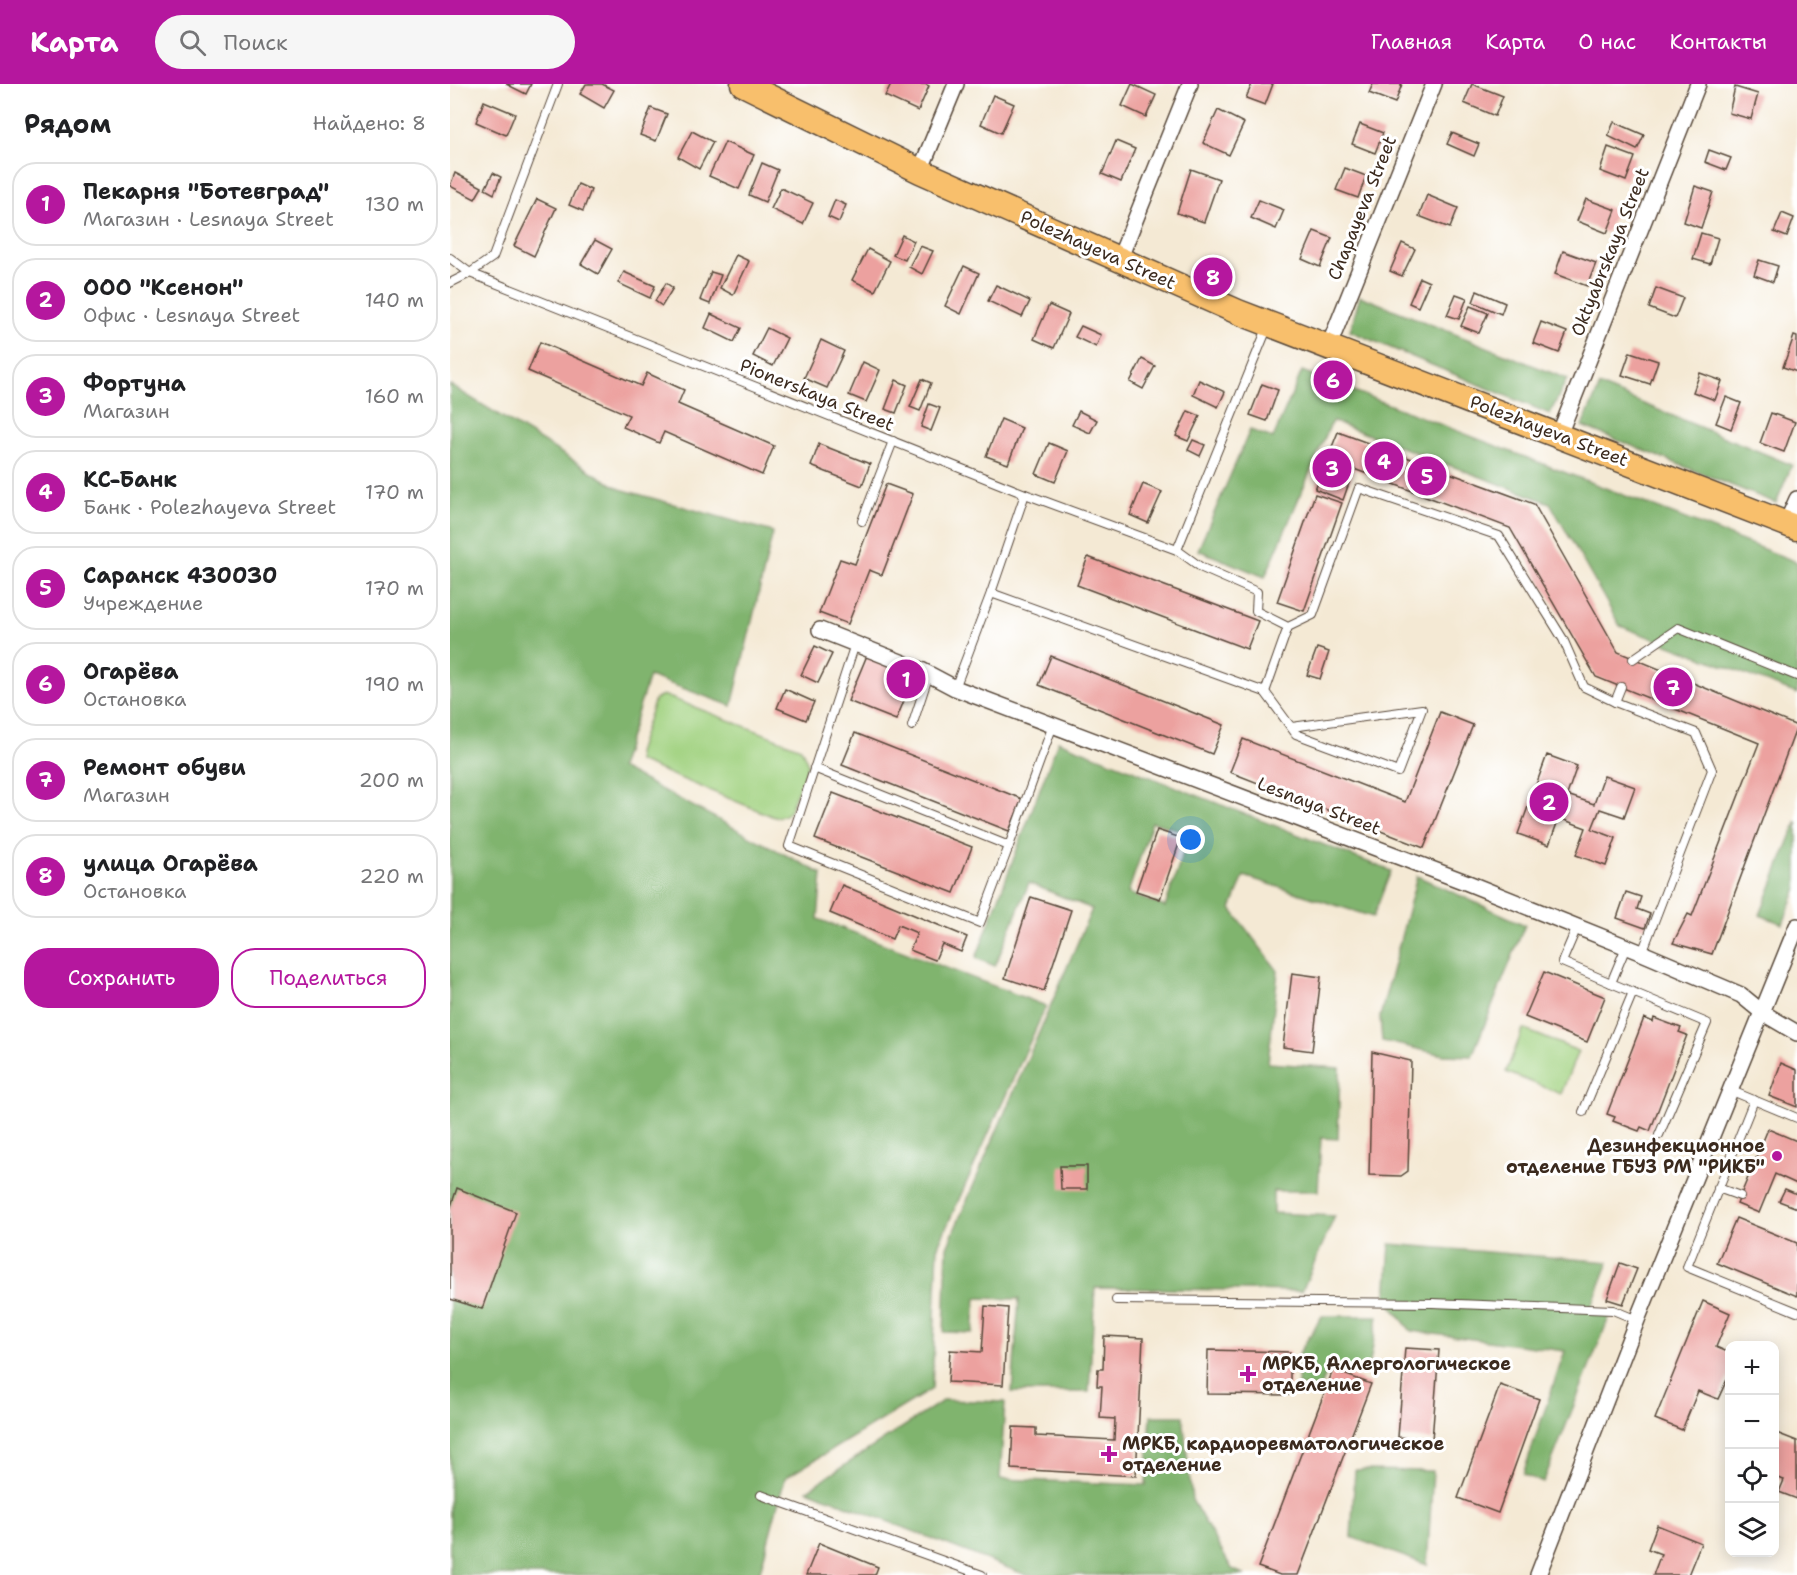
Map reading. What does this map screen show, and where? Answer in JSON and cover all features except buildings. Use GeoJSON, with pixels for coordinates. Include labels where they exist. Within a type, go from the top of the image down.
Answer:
{"type":"FeatureCollection","features":[{"type":"Feature","properties":{"kind":"main road","name":"Polezhayeva Street"},"geometry":{"type":"LineString","coordinates":[[743,84],[920,171],[1269,324],[1791,526]]}},
{"type":"Feature","properties":{"kind":"street"},"geometry":{"type":"LineString","coordinates":[[920,171],[956,84]]}},
{"type":"Feature","properties":{"kind":"street"},"geometry":{"type":"LineString","coordinates":[[1119,260],[1190,84]]}},
{"type":"Feature","properties":{"kind":"street","name":"Chapayeva Street"},"geometry":{"type":"LineString","coordinates":[[1328,348],[1434,84]]}},
{"type":"Feature","properties":{"kind":"street","name":"Oktyabrskaya Street"},"geometry":{"type":"LineString","coordinates":[[1560,435],[1698,84]]}},
{"type":"Feature","properties":{"kind":"street"},"geometry":{"type":"LineString","coordinates":[[1791,526],[1797,499]]}},
{"type":"Feature","properties":{"kind":"street","name":"Lesnaya Street"},"geometry":{"type":"LineString","coordinates":[[820,630],[929,674],[955,688],[1642,953],[1741,995],[1763,1013],[1797,1034]]}},
{"type":"Feature","properties":{"kind":"street"},"geometry":{"type":"LineString","coordinates":[[1538,1575],[1637,1320],[1732,1091],[1797,926]]}},
{"type":"Feature","properties":{"kind":"lane"},"geometry":{"type":"LineString","coordinates":[[450,283],[493,257],[558,84]]}},
{"type":"Feature","properties":{"kind":"lane","name":"Pionerskaya Street"},"geometry":{"type":"LineString","coordinates":[[450,258],[470,273],[1025,494],[1177,550],[1202,568],[1257,592],[1256,610],[1288,627]]}},
{"type":"Feature","properties":{"kind":"lane"},"geometry":{"type":"LineString","coordinates":[[1177,550],[1269,324]]}},
{"type":"Feature","properties":{"kind":"lane"},"geometry":{"type":"LineString","coordinates":[[862,521],[892,441]]}},
{"type":"Feature","properties":{"kind":"lane"},"geometry":{"type":"LineString","coordinates":[[1265,692],[1288,627],[1313,615],[1359,488],[1499,536],[1563,639],[1584,687],[1615,702],[1696,733],[1712,770],[1642,953]]}},
{"type":"Feature","properties":{"kind":"lane"},"geometry":{"type":"LineString","coordinates":[[955,688],[992,593],[1025,494]]}},
{"type":"Feature","properties":{"kind":"lane"},"geometry":{"type":"LineString","coordinates":[[992,593],[1265,692],[1296,734],[1398,772],[1422,709],[1292,727]]}},
{"type":"Feature","properties":{"kind":"lane"},"geometry":{"type":"LineString","coordinates":[[1633,659],[1678,628],[1797,676]]}},
{"type":"Feature","properties":{"kind":"lane"},"geometry":{"type":"LineString","coordinates":[[855,644],[789,846],[980,923],[1053,725]]}},
{"type":"Feature","properties":{"kind":"lane"},"geometry":{"type":"LineString","coordinates":[[912,726],[929,674]]}},
{"type":"Feature","properties":{"kind":"lane"},"geometry":{"type":"LineString","coordinates":[[1615,702],[1621,687]]}},
{"type":"Feature","properties":{"kind":"lane"},"geometry":{"type":"LineString","coordinates":[[814,768],[1009,846]]}},
{"type":"Feature","properties":{"kind":"lane"},"geometry":{"type":"LineString","coordinates":[[1577,927],[1562,962],[1707,1023],[1659,1135]]}},
{"type":"Feature","properties":{"kind":"lane"},"geometry":{"type":"LineString","coordinates":[[1611,983],[1626,947]]}},
{"type":"Feature","properties":{"kind":"lane"},"geometry":{"type":"LineString","coordinates":[[1583,1112],[1633,992]]}},
{"type":"Feature","properties":{"kind":"lane"},"geometry":{"type":"LineString","coordinates":[[1732,1091],[1797,1118]]}},
{"type":"Feature","properties":{"kind":"lane"},"geometry":{"type":"LineString","coordinates":[[1754,1100],[1687,1267],[1797,1312]]}},
{"type":"Feature","properties":{"kind":"lane"},"geometry":{"type":"LineString","coordinates":[[1718,1188],[1740,1196]]}},
{"type":"Feature","properties":{"kind":"lane"},"geometry":{"type":"LineString","coordinates":[[1116,1300],[1432,1303],[1568,1308],[1613,1310],[1637,1320]]}},
{"type":"Feature","properties":{"kind":"lane"},"geometry":{"type":"LineString","coordinates":[[761,1496],[982,1575]]}},
{"type":"Feature","properties":{"kind":"green space"},"geometry":{"type":"Polygon","coordinates":[[[1360,296],[1567,379],[1550,414],[1350,331],[1360,296]]]}},
{"type":"Feature","properties":{"kind":"green space"},"geometry":{"type":"Polygon","coordinates":[[[1302,371],[1797,562],[1797,694],[1620,626],[1550,503],[1332,421],[1265,577],[1198,550],[1250,430],[1273,438],[1302,371]]]}},
{"type":"Feature","properties":{"kind":"green space"},"geometry":{"type":"Polygon","coordinates":[[[450,385],[620,489],[773,532],[732,706],[649,676],[620,768],[822,874],[818,919],[1046,1006],[938,1246],[932,1389],[785,1478],[759,1575],[450,1575],[450,385]]]}},
{"type":"Feature","properties":{"kind":"green space"},"geometry":{"type":"Polygon","coordinates":[[[1600,386],[1792,465],[1776,503],[1582,426],[1600,386]]]}},
{"type":"Feature","properties":{"kind":"green space"},"geometry":{"type":"Polygon","coordinates":[[[663,695],[801,748],[808,764],[789,812],[783,816],[774,817],[638,761],[637,753],[655,699],[663,695]]]}},
{"type":"Feature","properties":{"kind":"green space"},"geometry":{"type":"Polygon","coordinates":[[[1058,741],[1391,871],[1373,917],[1244,876],[1231,909],[1278,971],[1268,1063],[1340,1068],[1338,1139],[1321,1138],[1318,1191],[1273,1191],[1273,1213],[1335,1216],[1302,1291],[1095,1288],[1089,1392],[1012,1392],[1019,1299],[976,1298],[973,1333],[944,1332],[947,1247],[1092,909],[1029,883],[995,966],[976,958],[1058,741]],[[1152,822],[1128,893],[1165,907],[1190,833],[1152,822]]]}},
{"type":"Feature","properties":{"kind":"green space"},"geometry":{"type":"Polygon","coordinates":[[[1797,821],[1797,888],[1783,924],[1760,915],[1797,821]]]}},
{"type":"Feature","properties":{"kind":"green space"},"geometry":{"type":"Polygon","coordinates":[[[1417,876],[1525,925],[1472,1056],[1444,1055],[1382,1041],[1380,1017],[1417,876]]]}},
{"type":"Feature","properties":{"kind":"green space"},"geometry":{"type":"Polygon","coordinates":[[[1523,1029],[1578,1051],[1561,1094],[1506,1072],[1523,1029]]]}},
{"type":"Feature","properties":{"kind":"green space"},"geometry":{"type":"Polygon","coordinates":[[[1390,1244],[1609,1262],[1591,1308],[1610,1315],[1543,1483],[1523,1474],[1565,1351],[1411,1331],[1386,1299],[1390,1244]]]}},
{"type":"Feature","properties":{"kind":"green space"},"geometry":{"type":"Polygon","coordinates":[[[1322,1316],[1378,1316],[1369,1368],[1330,1366],[1320,1388],[1298,1386],[1299,1353],[1322,1316]]]}},
{"type":"Feature","properties":{"kind":"green space"},"geometry":{"type":"Polygon","coordinates":[[[944,1400],[1005,1402],[1000,1479],[1146,1485],[1151,1416],[1183,1416],[1192,1500],[1232,1569],[1245,1575],[1026,1575],[807,1490],[944,1400]]]}},
{"type":"Feature","properties":{"kind":"green space"},"geometry":{"type":"Polygon","coordinates":[[[1355,1470],[1433,1471],[1427,1565],[1351,1537],[1355,1470]]]}},
{"type":"Feature","properties":{"kind":"place","name":"улица Огарёва"},"geometry":{"type":"Point","coordinates":[1213,277]}},
{"type":"Feature","properties":{"kind":"place","name":"Огарёва"},"geometry":{"type":"Point","coordinates":[1333,380]}},
{"type":"Feature","properties":{"kind":"place","name":"КС-Банк"},"geometry":{"type":"Point","coordinates":[1384,461]}},
{"type":"Feature","properties":{"kind":"place","name":"Фортуна"},"geometry":{"type":"Point","coordinates":[1332,468]}},
{"type":"Feature","properties":{"kind":"place","name":"Саранск 430030"},"geometry":{"type":"Point","coordinates":[1427,476]}},
{"type":"Feature","properties":{"kind":"place","name":"Пекарня \"Ботевград\""},"geometry":{"type":"Point","coordinates":[906,679]}},
{"type":"Feature","properties":{"kind":"place","name":"Ремонт обуви"},"geometry":{"type":"Point","coordinates":[1673,687]}},
{"type":"Feature","properties":{"kind":"place","name":"ООО \"Ксенон\""},"geometry":{"type":"Point","coordinates":[1549,802]}},
{"type":"Feature","properties":{"kind":"place","name":"Дезинфекционное отделение ГБУЗ РМ \"РИКБ\""},"geometry":{"type":"Point","coordinates":[1777,1156]}},
{"type":"Feature","properties":{"kind":"place","name":"МРКБ, Аллергологическое отделение"},"geometry":{"type":"Point","coordinates":[1248,1374]}},
{"type":"Feature","properties":{"kind":"place","name":"МРКБ, кардиоревматологическое отделение"},"geometry":{"type":"Point","coordinates":[1109,1454]}}]}
